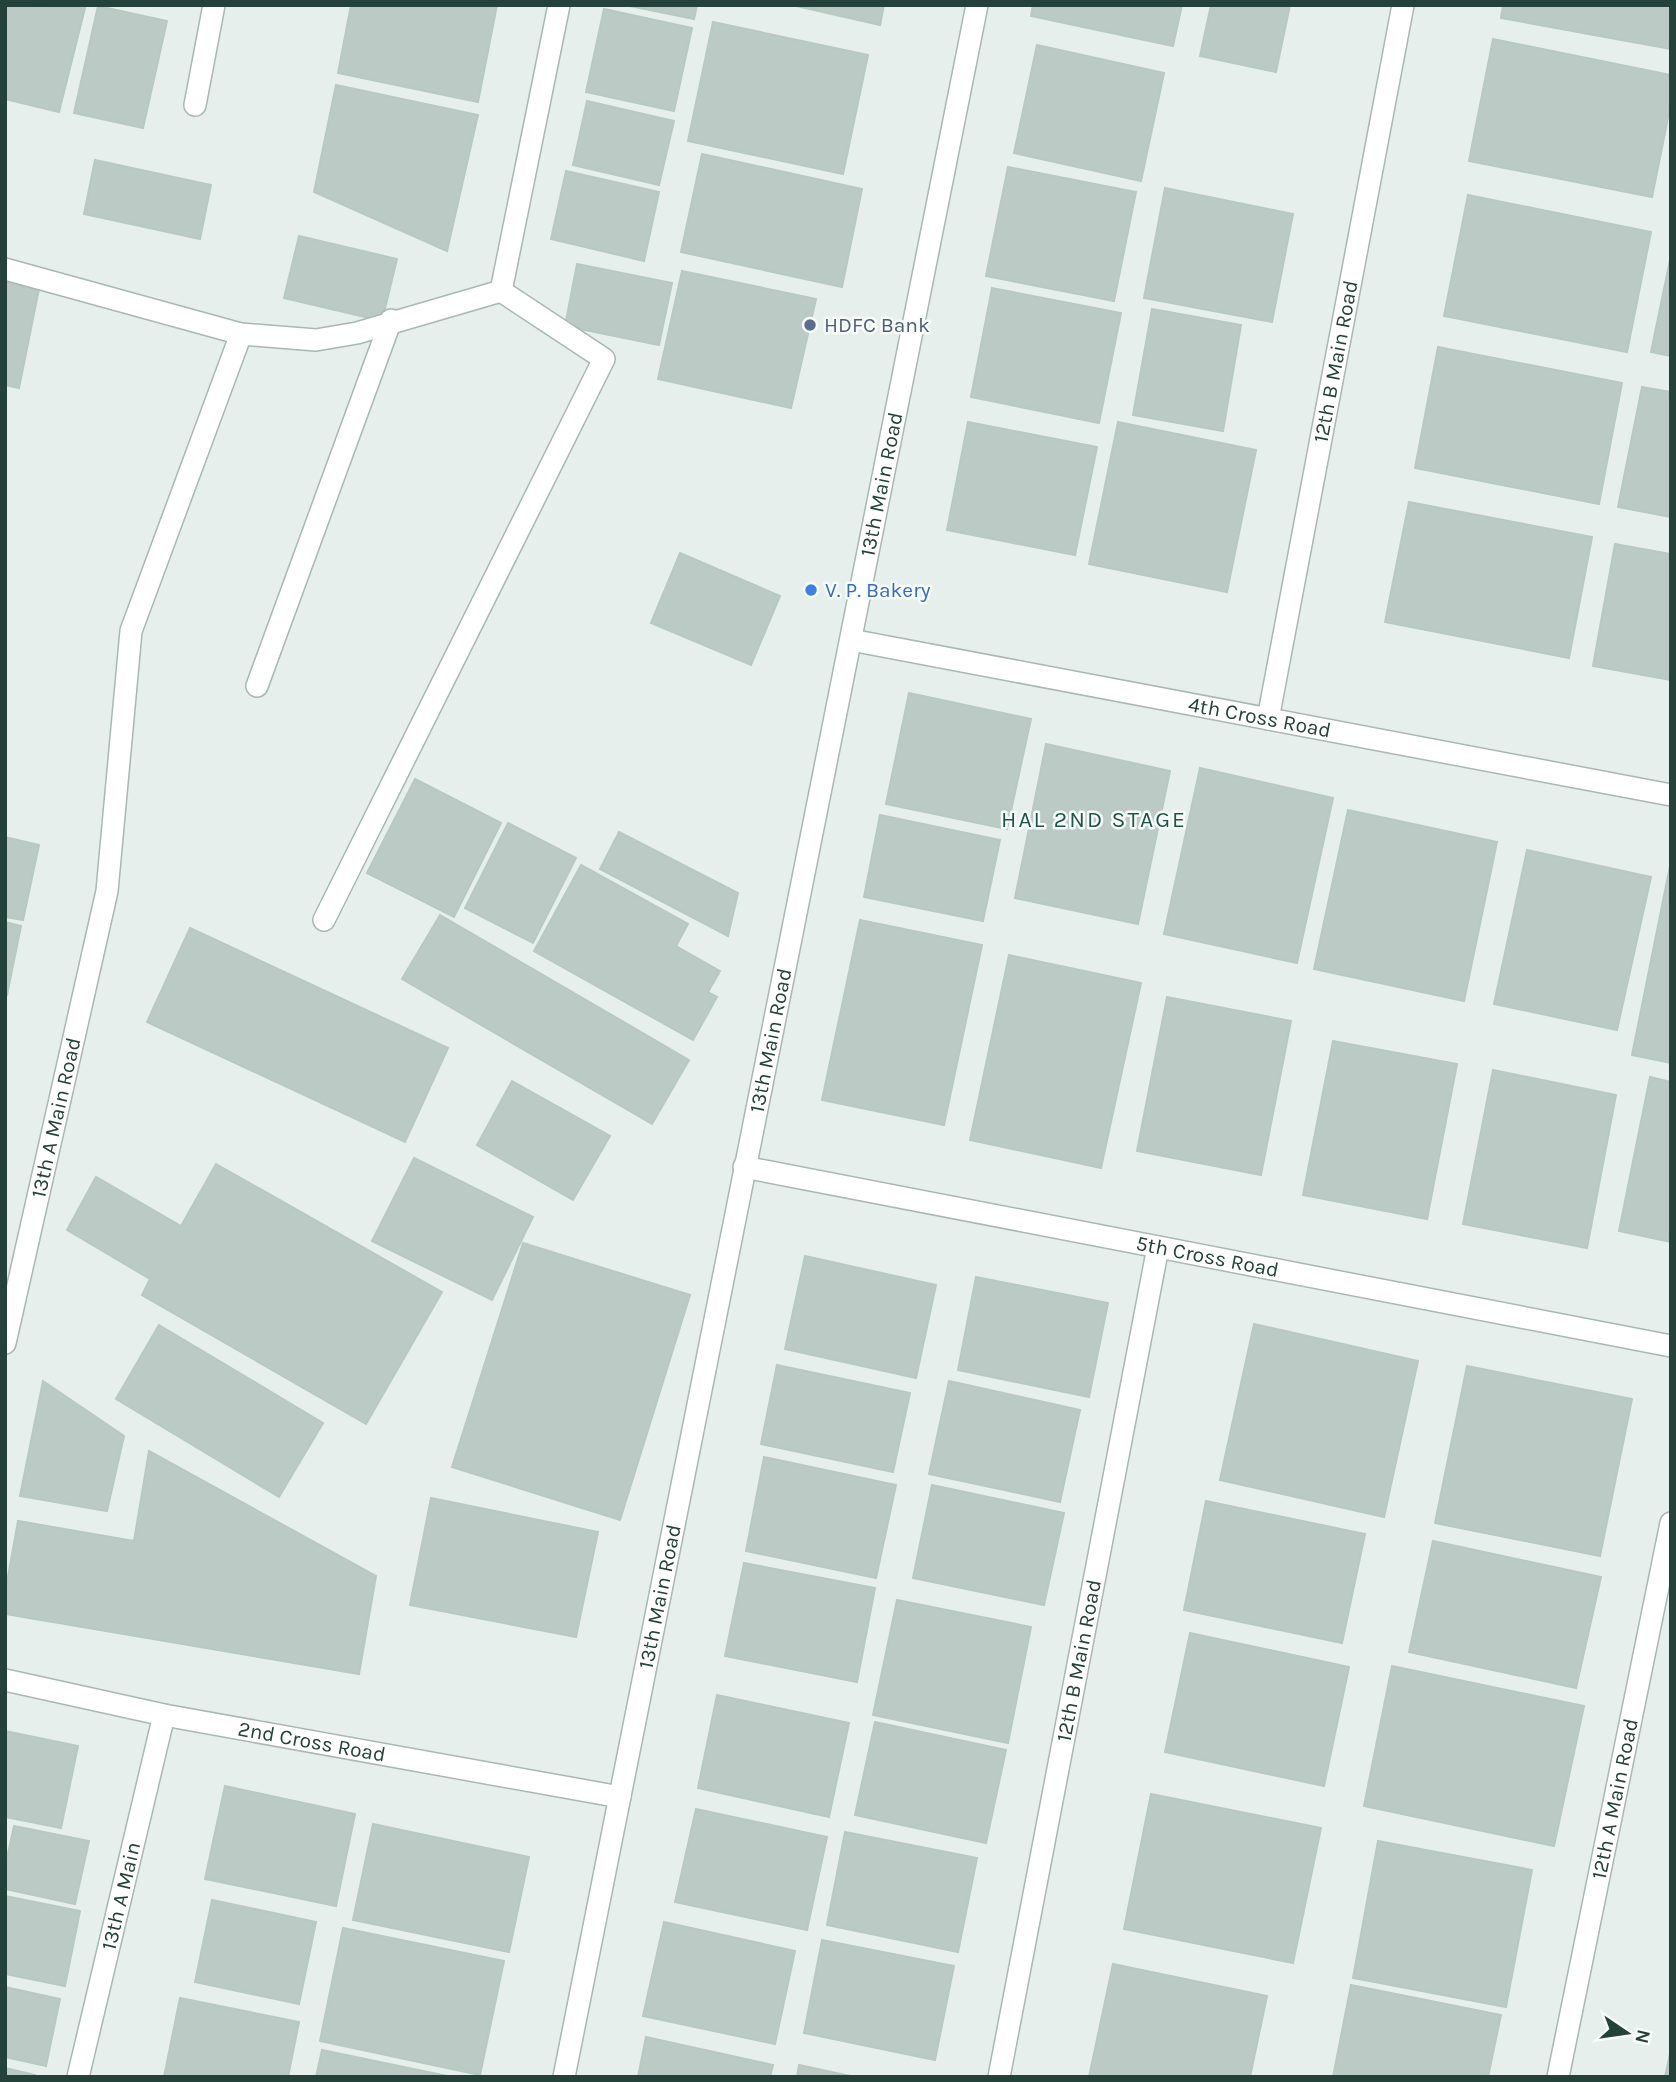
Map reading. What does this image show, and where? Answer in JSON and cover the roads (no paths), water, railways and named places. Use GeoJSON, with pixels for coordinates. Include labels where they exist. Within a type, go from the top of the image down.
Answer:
{"type":"FeatureCollection","features":[{"type":"Feature","properties":{"kind":"street"},"geometry":{"type":"LineString","coordinates":[[195,105],[214,5]]}},
{"type":"Feature","properties":{"kind":"street"},"geometry":{"type":"LineString","coordinates":[[500,291],[559,5]]}},
{"type":"Feature","properties":{"kind":"street","name":"13th Main Road"},"geometry":{"type":"LineString","coordinates":[[564,2077],[977,5]]}},
{"type":"Feature","properties":{"kind":"street","name":"12th B Main Road"},"geometry":{"type":"LineString","coordinates":[[1268,719],[1404,5]]}},
{"type":"Feature","properties":{"kind":"street"},"geometry":{"type":"LineString","coordinates":[[5,269],[241,334],[316,340],[357,333],[391,320],[500,291],[604,359],[324,920]]}},
{"type":"Feature","properties":{"kind":"street"},"geometry":{"type":"LineString","coordinates":[[257,686],[391,320]]}},
{"type":"Feature","properties":{"kind":"street","name":"13th A Main Road"},"geometry":{"type":"LineString","coordinates":[[5,1343],[107,891],[131,631],[241,334]]}},
{"type":"Feature","properties":{"kind":"street","name":"4th Cross Road"},"geometry":{"type":"LineString","coordinates":[[850,639],[1671,795]]}},
{"type":"Feature","properties":{"kind":"street","name":"5th Cross Road"},"geometry":{"type":"LineString","coordinates":[[744,1167],[1671,1346]]}},
{"type":"Feature","properties":{"kind":"street","name":"12th B Main Road"},"geometry":{"type":"LineString","coordinates":[[999,2077],[1158,1247]]}},
{"type":"Feature","properties":{"kind":"street","name":"12th A Main Road"},"geometry":{"type":"LineString","coordinates":[[1558,2077],[1671,1522]]}},
{"type":"Feature","properties":{"kind":"street","name":"2nd Cross Road"},"geometry":{"type":"LineString","coordinates":[[5,1680],[164,1715],[620,1797]]}},
{"type":"Feature","properties":{"kind":"street","name":"13th A Main"},"geometry":{"type":"LineString","coordinates":[[78,2077],[164,1715]]}},
{"type":"Feature","properties":{"kind":"place","name":"HDFC Bank"},"geometry":{"type":"Point","coordinates":[810,325]}},
{"type":"Feature","properties":{"kind":"place","name":"V. P. Bakery"},"geometry":{"type":"Point","coordinates":[811,590]}},
{"type":"Feature","properties":{"kind":"district","name":"HAL 2ND STAGE"},"geometry":{"type":"Point","coordinates":[1094,819]}}]}
